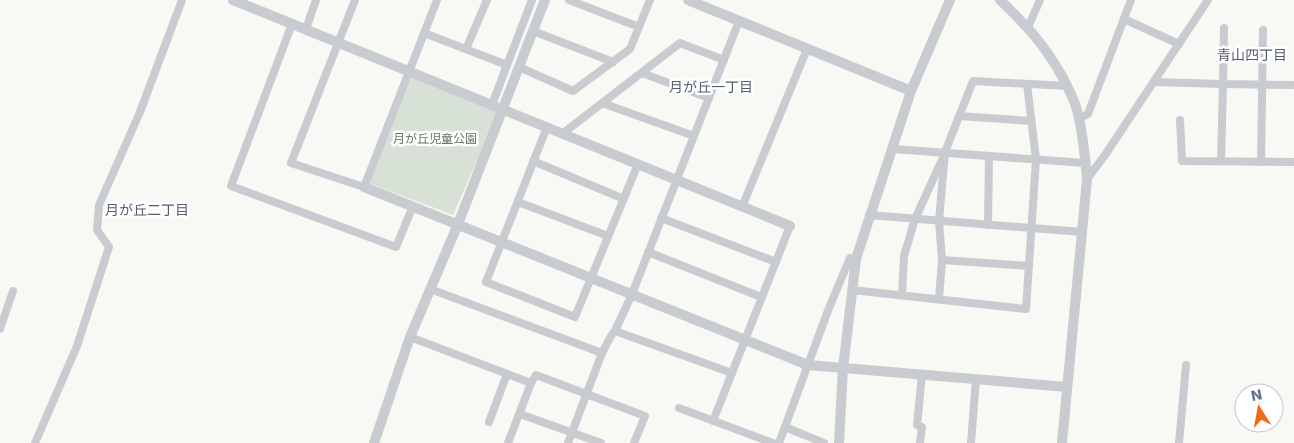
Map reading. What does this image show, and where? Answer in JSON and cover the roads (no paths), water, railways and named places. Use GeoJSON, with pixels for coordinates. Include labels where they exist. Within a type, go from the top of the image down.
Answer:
{"type":"FeatureCollection","features":[{"type":"Feature","properties":{"kind":"street"},"geometry":{"type":"LineString","coordinates":[[36,443],[77,346],[109,247],[97,230],[99,205],[140,112],[182,0]]}},
{"type":"Feature","properties":{"kind":"street"},"geometry":{"type":"LineString","coordinates":[[233,0],[790,226],[713,421]]}},
{"type":"Feature","properties":{"kind":"street"},"geometry":{"type":"LineString","coordinates":[[306,30],[316,0]]}},
{"type":"Feature","properties":{"kind":"street"},"geometry":{"type":"LineString","coordinates":[[355,0],[291,163],[364,186],[808,364],[1067,387]]}},
{"type":"Feature","properties":{"kind":"street"},"geometry":{"type":"LineString","coordinates":[[364,186],[437,0]]}},
{"type":"Feature","properties":{"kind":"street"},"geometry":{"type":"LineString","coordinates":[[466,49],[487,0]]}},
{"type":"Feature","properties":{"kind":"street"},"geometry":{"type":"LineString","coordinates":[[492,105],[532,0]]}},
{"type":"Feature","properties":{"kind":"street"},"geometry":{"type":"LineString","coordinates":[[374,443],[410,337],[458,224],[545,0]]}},
{"type":"Feature","properties":{"kind":"street"},"geometry":{"type":"LineString","coordinates":[[569,0],[639,26]]}},
{"type":"Feature","properties":{"kind":"street"},"geometry":{"type":"LineString","coordinates":[[519,67],[574,90],[630,49],[650,0]]}},
{"type":"Feature","properties":{"kind":"street"},"geometry":{"type":"LineString","coordinates":[[688,0],[911,91]]}},
{"type":"Feature","properties":{"kind":"street"},"geometry":{"type":"LineString","coordinates":[[839,443],[843,368],[856,259],[911,91],[950,0]]}},
{"type":"Feature","properties":{"kind":"street"},"geometry":{"type":"LineString","coordinates":[[1000,0],[1028,27],[1045,47],[1067,86],[1077,109],[1085,163],[1087,179],[1062,443]]}},
{"type":"Feature","properties":{"kind":"street"},"geometry":{"type":"LineString","coordinates":[[1028,27],[1040,0]]}},
{"type":"Feature","properties":{"kind":"street"},"geometry":{"type":"LineString","coordinates":[[1078,119],[1088,114],[1131,0]]}},
{"type":"Feature","properties":{"kind":"street"},"geometry":{"type":"LineString","coordinates":[[1087,179],[1208,0]]}},
{"type":"Feature","properties":{"kind":"street"},"geometry":{"type":"LineString","coordinates":[[1124,19],[1179,44]]}},
{"type":"Feature","properties":{"kind":"street"},"geometry":{"type":"LineString","coordinates":[[568,443],[602,353],[610,336],[615,331],[632,294],[739,21]]}},
{"type":"Feature","properties":{"kind":"street"},"geometry":{"type":"LineString","coordinates":[[292,24],[231,186],[396,247],[414,206]]}},
{"type":"Feature","properties":{"kind":"street"},"geometry":{"type":"LineString","coordinates":[[1221,161],[1224,28]]}},
{"type":"Feature","properties":{"kind":"street"},"geometry":{"type":"LineString","coordinates":[[1261,162],[1264,30]]}},
{"type":"Feature","properties":{"kind":"street"},"geometry":{"type":"LineString","coordinates":[[533,31],[613,62]]}},
{"type":"Feature","properties":{"kind":"street"},"geometry":{"type":"LineString","coordinates":[[424,33],[507,64]]}},
{"type":"Feature","properties":{"kind":"street"},"geometry":{"type":"LineString","coordinates":[[562,134],[680,43],[724,60]]}},
{"type":"Feature","properties":{"kind":"street"},"geometry":{"type":"LineString","coordinates":[[742,206],[807,49]]}},
{"type":"Feature","properties":{"kind":"street"},"geometry":{"type":"LineString","coordinates":[[642,72],[709,98]]}},
{"type":"Feature","properties":{"kind":"street"},"geometry":{"type":"LineString","coordinates":[[902,295],[904,256],[915,219],[945,152],[973,81],[1067,86]]}},
{"type":"Feature","properties":{"kind":"street"},"geometry":{"type":"LineString","coordinates":[[1154,82],[1294,85]]}},
{"type":"Feature","properties":{"kind":"street"},"geometry":{"type":"LineString","coordinates":[[852,290],[1026,309],[1036,159],[1027,84]]}},
{"type":"Feature","properties":{"kind":"street"},"geometry":{"type":"LineString","coordinates":[[602,103],[694,136]]}},
{"type":"Feature","properties":{"kind":"street"},"geometry":{"type":"LineString","coordinates":[[959,116],[1031,121]]}},
{"type":"Feature","properties":{"kind":"street"},"geometry":{"type":"LineString","coordinates":[[1180,120],[1182,161],[1294,162]]}},
{"type":"Feature","properties":{"kind":"street"},"geometry":{"type":"LineString","coordinates":[[546,127],[486,282],[575,318],[638,164]]}},
{"type":"Feature","properties":{"kind":"street"},"geometry":{"type":"LineString","coordinates":[[893,148],[1085,163]]}},
{"type":"Feature","properties":{"kind":"street"},"geometry":{"type":"LineString","coordinates":[[939,299],[942,260],[939,221],[945,152]]}},
{"type":"Feature","properties":{"kind":"street"},"geometry":{"type":"LineString","coordinates":[[988,225],[989,156]]}},
{"type":"Feature","properties":{"kind":"street"},"geometry":{"type":"LineString","coordinates":[[534,162],[624,199]]}},
{"type":"Feature","properties":{"kind":"street"},"geometry":{"type":"LineString","coordinates":[[518,202],[608,236]]}},
{"type":"Feature","properties":{"kind":"street"},"geometry":{"type":"LineString","coordinates":[[869,215],[1082,232]]}},
{"type":"Feature","properties":{"kind":"street"},"geometry":{"type":"LineString","coordinates":[[661,218],[776,262]]}},
{"type":"Feature","properties":{"kind":"street"},"geometry":{"type":"LineString","coordinates":[[648,252],[762,297]]}},
{"type":"Feature","properties":{"kind":"street"},"geometry":{"type":"LineString","coordinates":[[779,443],[829,308],[850,258],[856,259]]}},
{"type":"Feature","properties":{"kind":"street"},"geometry":{"type":"LineString","coordinates":[[942,260],[1028,266]]}},
{"type":"Feature","properties":{"kind":"street"},"geometry":{"type":"LineString","coordinates":[[430,289],[602,353]]}},
{"type":"Feature","properties":{"kind":"street"},"geometry":{"type":"LineString","coordinates":[[0,329],[13,291]]}},
{"type":"Feature","properties":{"kind":"street"},"geometry":{"type":"LineString","coordinates":[[615,331],[732,373]]}},
{"type":"Feature","properties":{"kind":"street"},"geometry":{"type":"LineString","coordinates":[[410,337],[531,384]]}},
{"type":"Feature","properties":{"kind":"street"},"geometry":{"type":"LineString","coordinates":[[1179,443],[1186,365]]}},
{"type":"Feature","properties":{"kind":"street"},"geometry":{"type":"LineString","coordinates":[[489,422],[507,374]]}},
{"type":"Feature","properties":{"kind":"street"},"geometry":{"type":"LineString","coordinates":[[920,443],[922,427],[917,425],[922,374]]}},
{"type":"Feature","properties":{"kind":"street"},"geometry":{"type":"LineString","coordinates":[[508,443],[531,384],[536,376],[645,416],[634,443]]}},
{"type":"Feature","properties":{"kind":"street"},"geometry":{"type":"LineString","coordinates":[[971,443],[976,379]]}},
{"type":"Feature","properties":{"kind":"street"},"geometry":{"type":"LineString","coordinates":[[679,408],[773,443]]}},
{"type":"Feature","properties":{"kind":"street"},"geometry":{"type":"LineString","coordinates":[[520,414],[601,443]]}},
{"type":"Feature","properties":{"kind":"street"},"geometry":{"type":"LineString","coordinates":[[785,427],[824,443]]}},
{"type":"Feature","properties":{"kind":"district","name":"青山四丁目"},"geometry":{"type":"Point","coordinates":[1252,55]}},
{"type":"Feature","properties":{"kind":"district","name":"月が丘一丁目"},"geometry":{"type":"Point","coordinates":[711,87]}},
{"type":"Feature","properties":{"kind":"district","name":"月が丘二丁目"},"geometry":{"type":"Point","coordinates":[147,210]}},
{"type":"Feature","properties":{"kind":"park label","name":"月が丘児童公園"},"geometry":{"type":"Point","coordinates":[435,139]}}]}
